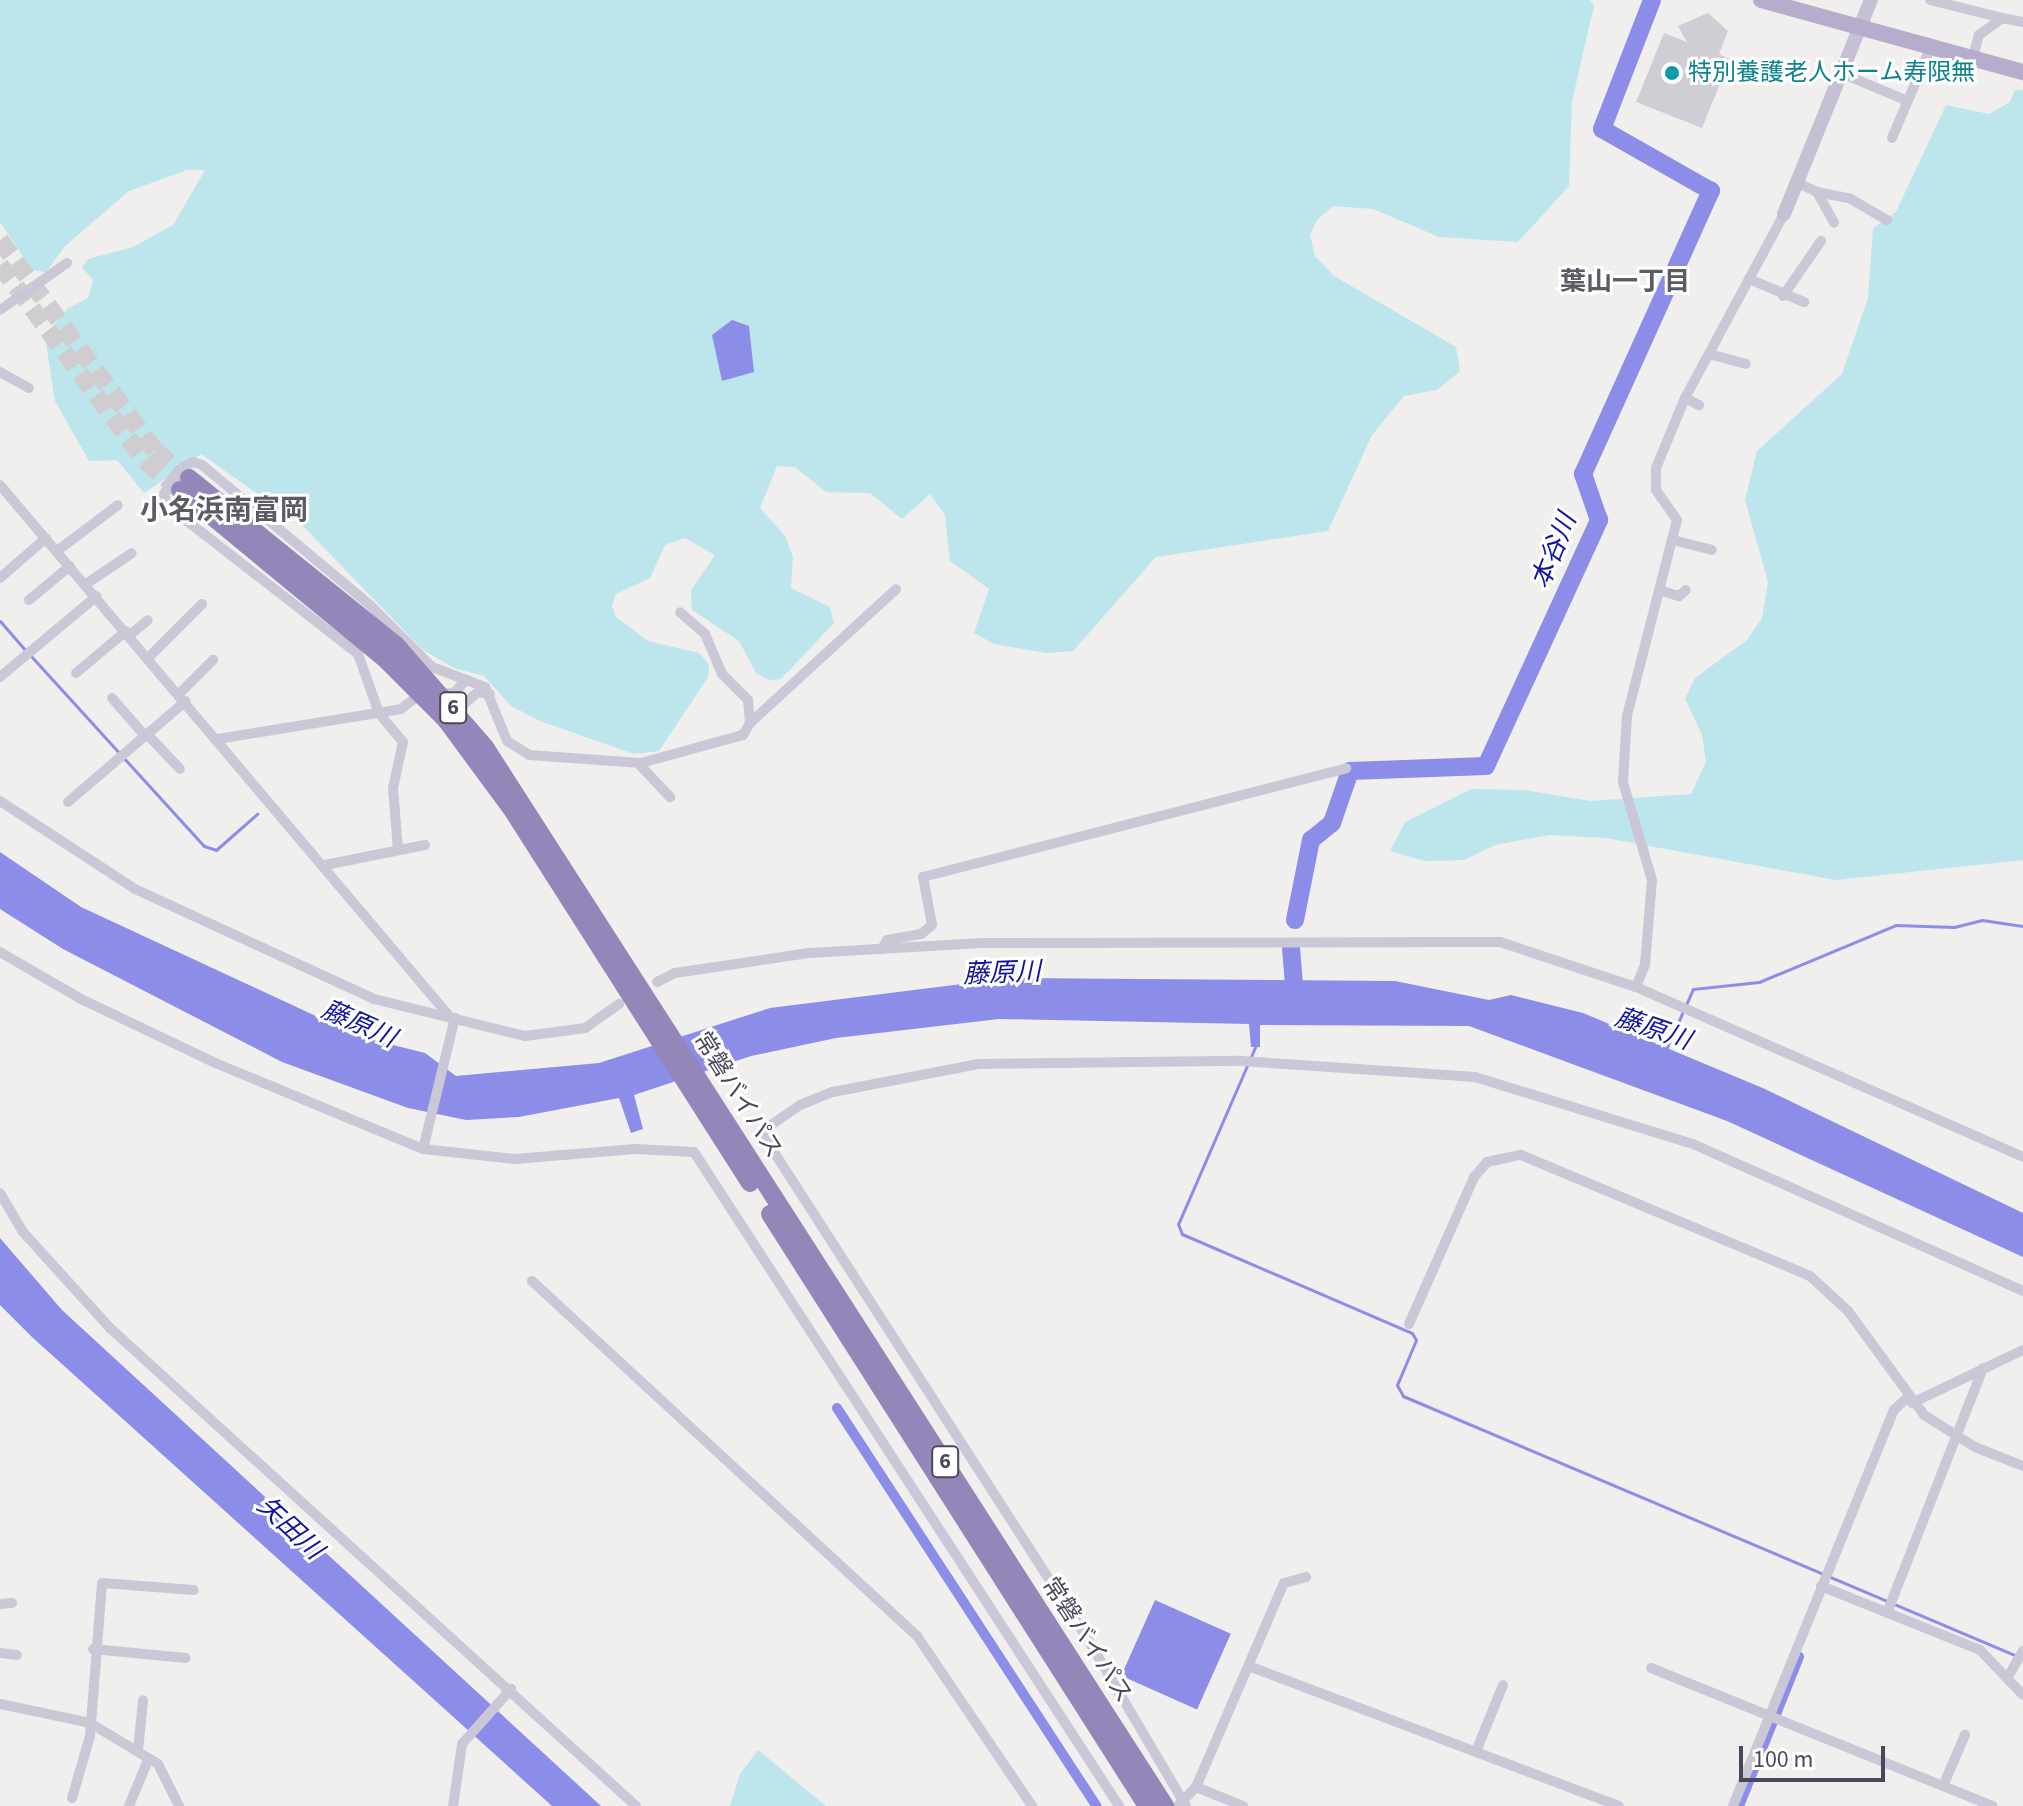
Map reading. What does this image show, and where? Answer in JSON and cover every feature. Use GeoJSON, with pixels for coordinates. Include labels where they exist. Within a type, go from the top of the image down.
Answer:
{"type":"FeatureCollection","features":[{"type":"Feature","properties":{"kind":"highway","name":"常磐バイパス"},"geometry":{"type":"LineString","coordinates":[[640,997],[513,811],[420,694],[185,484],[396,645],[456,711],[511,783],[640,997],[1165,1806]]}},
{"type":"Feature","properties":{"kind":"highway","name":"常磐バイパス"},"geometry":{"type":"LineString","coordinates":[[718,1119],[1147,1806]]}},
{"type":"Feature","properties":{"kind":"main road"},"geometry":{"type":"LineString","coordinates":[[1761,0],[1861,30],[2023,72]]}},
{"type":"Feature","properties":{"kind":"street"},"geometry":{"type":"LineString","coordinates":[[1636,987],[1645,965],[1652,880],[1623,782],[1627,716],[1673,540],[1675,513],[1654,481],[1685,398],[1800,184],[1871,0]]}},
{"type":"Feature","properties":{"kind":"street"},"geometry":{"type":"LineString","coordinates":[[1930,0],[2023,22]]}},
{"type":"Feature","properties":{"kind":"street"},"geometry":{"type":"LineString","coordinates":[[1973,57],[1979,35],[2002,18]]}},
{"type":"Feature","properties":{"kind":"street"},"geometry":{"type":"LineString","coordinates":[[1892,138],[1931,46]]}},
{"type":"Feature","properties":{"kind":"street"},"geometry":{"type":"LineString","coordinates":[[1843,74],[1908,101]]}},
{"type":"Feature","properties":{"kind":"street"},"geometry":{"type":"LineString","coordinates":[[1800,184],[1817,192],[1849,198],[1887,220]]}},
{"type":"Feature","properties":{"kind":"street"},"geometry":{"type":"LineString","coordinates":[[1817,192],[1834,223]]}},
{"type":"Feature","properties":{"kind":"street"},"geometry":{"type":"LineString","coordinates":[[1783,296],[1821,241]]}},
{"type":"Feature","properties":{"kind":"street"},"geometry":{"type":"LineString","coordinates":[[0,310],[67,263]]}},
{"type":"Feature","properties":{"kind":"street"},"geometry":{"type":"LineString","coordinates":[[1749,279],[1783,296],[1804,302]]}},
{"type":"Feature","properties":{"kind":"street"},"geometry":{"type":"LineString","coordinates":[[1709,354],[1746,364]]}},
{"type":"Feature","properties":{"kind":"street"},"geometry":{"type":"LineString","coordinates":[[0,372],[29,388]]}},
{"type":"Feature","properties":{"kind":"street"},"geometry":{"type":"LineString","coordinates":[[1685,398],[1699,405]]}},
{"type":"Feature","properties":{"kind":"street"},"geometry":{"type":"LineString","coordinates":[[398,850],[393,788],[403,742],[379,713],[358,654],[168,506],[164,494],[179,470],[193,462],[202,465],[371,606],[432,667],[492,694],[507,741],[524,754],[638,763],[736,740],[750,723],[896,589]]}},
{"type":"Feature","properties":{"kind":"street"},"geometry":{"type":"LineString","coordinates":[[2,490],[97,596],[452,1017]]}},
{"type":"Feature","properties":{"kind":"street"},"geometry":{"type":"LineString","coordinates":[[57,551],[118,505]]}},
{"type":"Feature","properties":{"kind":"street"},"geometry":{"type":"LineString","coordinates":[[0,578],[46,538]]}},
{"type":"Feature","properties":{"kind":"street"},"geometry":{"type":"LineString","coordinates":[[1673,540],[1712,550]]}},
{"type":"Feature","properties":{"kind":"street"},"geometry":{"type":"LineString","coordinates":[[86,584],[132,553]]}},
{"type":"Feature","properties":{"kind":"street"},"geometry":{"type":"LineString","coordinates":[[29,600],[70,566]]}},
{"type":"Feature","properties":{"kind":"street"},"geometry":{"type":"LineString","coordinates":[[1659,590],[1679,596],[1686,590]]}},
{"type":"Feature","properties":{"kind":"street"},"geometry":{"type":"LineString","coordinates":[[0,677],[97,596]]}},
{"type":"Feature","properties":{"kind":"street"},"geometry":{"type":"LineString","coordinates":[[149,657],[202,604]]}},
{"type":"Feature","properties":{"kind":"street"},"geometry":{"type":"LineString","coordinates":[[680,612],[705,634],[722,674],[748,700],[750,723]]}},
{"type":"Feature","properties":{"kind":"street"},"geometry":{"type":"LineString","coordinates":[[76,673],[148,620]]}},
{"type":"Feature","properties":{"kind":"street"},"geometry":{"type":"LineString","coordinates":[[68,802],[146,735],[213,660]]}},
{"type":"Feature","properties":{"kind":"street"},"geometry":{"type":"LineString","coordinates":[[441,694],[454,693],[466,680]]}},
{"type":"Feature","properties":{"kind":"street"},"geometry":{"type":"LineString","coordinates":[[456,711],[478,692],[492,694]]}},
{"type":"Feature","properties":{"kind":"street"},"geometry":{"type":"LineString","coordinates":[[218,739],[401,709],[420,694]]}},
{"type":"Feature","properties":{"kind":"street"},"geometry":{"type":"LineString","coordinates":[[112,698],[180,769]]}},
{"type":"Feature","properties":{"kind":"street"},"geometry":{"type":"LineString","coordinates":[[638,763],[670,797]]}},
{"type":"Feature","properties":{"kind":"street"},"geometry":{"type":"LineString","coordinates":[[882,949],[887,940],[921,934],[932,925],[923,877],[1346,768]]}},
{"type":"Feature","properties":{"kind":"street"},"geometry":{"type":"LineString","coordinates":[[0,801],[157,900],[361,994],[499,1032],[539,1035],[585,1028],[675,973],[809,953],[882,949],[1500,942],[1636,987],[2023,1157]]}},
{"type":"Feature","properties":{"kind":"street"},"geometry":{"type":"LineString","coordinates":[[325,865],[425,845]]}},
{"type":"Feature","properties":{"kind":"street"},"geometry":{"type":"LineString","coordinates":[[0,952],[213,1062],[423,1149],[515,1159],[635,1149],[694,1152],[1119,1806]]}},
{"type":"Feature","properties":{"kind":"street"},"geometry":{"type":"LineString","coordinates":[[423,1149],[452,1017]]}},
{"type":"Feature","properties":{"kind":"street"},"geometry":{"type":"LineString","coordinates":[[1306,1577],[1284,1583],[1251,1667],[1196,1787],[1183,1804],[1022,1534],[761,1132],[800,1105],[833,1092],[992,1063],[1241,1061],[1475,1077],[1693,1144],[2023,1291]]}},
{"type":"Feature","properties":{"kind":"street"},"geometry":{"type":"LineString","coordinates":[[1409,1324],[1474,1177],[1487,1162],[1521,1155],[1810,1276],[1848,1311],[1910,1400],[1956,1437],[2023,1466]]}},
{"type":"Feature","properties":{"kind":"street"},"geometry":{"type":"LineString","coordinates":[[0,1193],[33,1245],[110,1328],[636,1806]]}},
{"type":"Feature","properties":{"kind":"street"},"geometry":{"type":"LineString","coordinates":[[532,1281],[917,1636],[1032,1806]]}},
{"type":"Feature","properties":{"kind":"street"},"geometry":{"type":"LineString","coordinates":[[1733,1806],[1894,1410],[2023,1350]]}},
{"type":"Feature","properties":{"kind":"street"},"geometry":{"type":"LineString","coordinates":[[1887,1613],[1983,1368]]}},
{"type":"Feature","properties":{"kind":"street"},"geometry":{"type":"LineString","coordinates":[[72,1798],[90,1723],[93,1649],[102,1583],[194,1590]]}},
{"type":"Feature","properties":{"kind":"street"},"geometry":{"type":"LineString","coordinates":[[1821,1586],[1980,1650],[2009,1675],[2023,1695]]}},
{"type":"Feature","properties":{"kind":"street"},"geometry":{"type":"LineString","coordinates":[[93,1649],[186,1658]]}},
{"type":"Feature","properties":{"kind":"street"},"geometry":{"type":"LineString","coordinates":[[2009,1675],[2023,1651]]}},
{"type":"Feature","properties":{"kind":"street"},"geometry":{"type":"LineString","coordinates":[[0,1653],[17,1655]]}},
{"type":"Feature","properties":{"kind":"street"},"geometry":{"type":"LineString","coordinates":[[1251,1667],[1477,1749],[1619,1806]]}},
{"type":"Feature","properties":{"kind":"street"},"geometry":{"type":"LineString","coordinates":[[1651,1668],[1992,1806]]}},
{"type":"Feature","properties":{"kind":"street"},"geometry":{"type":"LineString","coordinates":[[1477,1749],[1503,1685]]}},
{"type":"Feature","properties":{"kind":"street"},"geometry":{"type":"LineString","coordinates":[[453,1806],[465,1741],[509,1690]]}},
{"type":"Feature","properties":{"kind":"street"},"geometry":{"type":"LineString","coordinates":[[138,1751],[143,1700]]}},
{"type":"Feature","properties":{"kind":"street"},"geometry":{"type":"LineString","coordinates":[[0,1704],[90,1723],[162,1769],[177,1805]]}},
{"type":"Feature","properties":{"kind":"street"},"geometry":{"type":"LineString","coordinates":[[1943,1786],[1965,1735]]}},
{"type":"Feature","properties":{"kind":"street"},"geometry":{"type":"LineString","coordinates":[[129,1806],[148,1760]]}},
{"type":"Feature","properties":{"kind":"street"},"geometry":{"type":"LineString","coordinates":[[1196,1787],[1243,1806]]}},
{"type":"Feature","properties":{"kind":"shaded area"},"geometry":{"type":"Polygon","coordinates":[[[0,0],[1590,0],[1594,6],[1572,101],[1569,186],[1518,242],[1439,237],[1373,209],[1333,206],[1317,220],[1310,235],[1315,256],[1334,276],[1456,347],[1460,371],[1437,390],[1404,396],[1372,435],[1328,531],[1156,557],[1073,651],[1046,653],[994,644],[974,633],[989,589],[950,561],[945,515],[930,494],[902,519],[870,493],[826,492],[795,467],[777,466],[760,508],[785,536],[793,557],[791,588],[830,607],[834,623],[781,679],[769,680],[756,673],[739,641],[692,610],[691,590],[715,555],[685,538],[665,545],[650,578],[616,594],[612,606],[616,617],[648,641],[699,653],[709,664],[708,677],[659,751],[634,754],[540,721],[511,706],[484,676],[454,668],[423,650],[302,525],[201,454],[144,493],[117,460],[89,461],[55,401],[45,337],[68,308],[88,298],[93,280],[82,267],[88,259],[133,247],[173,225],[205,170],[187,170],[129,191],[65,246],[46,272],[32,270],[0,222],[0,0]]]}},
{"type":"Feature","properties":{"kind":"shaded area"},"geometry":{"type":"Polygon","coordinates":[[[2015,90],[2023,90],[2023,860],[1836,880],[1605,838],[1550,835],[1495,845],[1464,860],[1425,861],[1390,851],[1405,822],[1471,789],[1524,790],[1591,801],[1691,794],[1706,762],[1702,735],[1685,699],[1695,678],[1747,640],[1762,618],[1768,582],[1745,500],[1757,451],[1842,374],[1868,298],[1873,228],[1896,212],[1946,105],[1989,114],[2010,102],[2015,90]]]}},
{"type":"Feature","properties":{"kind":"shaded area"},"geometry":{"type":"Polygon","coordinates":[[[758,1750],[826,1806],[730,1806],[740,1774],[758,1750]]]}},
{"type":"Feature","properties":{"kind":"water"},"geometry":{"type":"Polygon","coordinates":[[[732,320],[749,326],[754,372],[722,381],[712,335],[732,320]]]}},
{"type":"Feature","properties":{"kind":"water"},"geometry":{"type":"Polygon","coordinates":[[[0,852],[81,907],[361,1037],[425,1053],[456,1076],[599,1063],[770,1008],[1010,978],[1395,981],[1489,1000],[1511,995],[1583,1013],[1765,1089],[2023,1213],[2023,1257],[1727,1121],[1469,1026],[1260,1025],[1260,1047],[1251,1047],[1249,1024],[999,1019],[836,1038],[751,1056],[634,1095],[643,1129],[631,1133],[619,1098],[519,1117],[466,1120],[408,1108],[282,1062],[63,949],[0,909],[0,852]]]}},
{"type":"Feature","properties":{"kind":"water","name":"矢田川"},"geometry":{"type":"Polygon","coordinates":[[[0,1238],[62,1310],[601,1806],[552,1806],[32,1337],[0,1305],[0,1238]]]}},
{"type":"Feature","properties":{"kind":"water"},"geometry":{"type":"Polygon","coordinates":[[[1155,1600],[1231,1634],[1197,1710],[1121,1676],[1155,1600]]]}},
{"type":"Feature","properties":{"kind":"building","name":"特別養護老人ホーム寿限無"},"geometry":{"type":"Polygon","coordinates":[[[1708,13],[1728,31],[1719,54],[1730,59],[1702,128],[1636,102],[1664,33],[1687,42],[1678,26],[1708,13]]]}},
{"type":"Feature","properties":{"kind":"waterway","name":"本谷川"},"geometry":{"type":"LineString","coordinates":[[1295,920],[1311,840],[1332,823],[1350,771],[1486,766],[1599,520],[1583,474],[1711,191],[1602,129],[1652,0]]}},
{"type":"Feature","properties":{"kind":"waterway"},"geometry":{"type":"LineString","coordinates":[[0,621],[26,651]]}},
{"type":"Feature","properties":{"kind":"waterway"},"geometry":{"type":"LineString","coordinates":[[31,656],[204,846],[216,850],[257,814]]}},
{"type":"Feature","properties":{"kind":"waterway","name":"藤原川"},"geometry":{"type":"LineString","coordinates":[[1664,1054],[1693,989],[1759,982],[1896,925],[1954,927],[1982,920],[2023,926]]}},
{"type":"Feature","properties":{"kind":"waterway","name":"本谷川"},"geometry":{"type":"LineString","coordinates":[[1291,948],[1295,997]]}},
{"type":"Feature","properties":{"kind":"waterway"},"geometry":{"type":"LineString","coordinates":[[1256,1045],[1178,1224],[1182,1234],[1412,1333],[1416,1340],[1397,1385],[1403,1396],[2017,1656]]}},
{"type":"Feature","properties":{"kind":"waterway"},"geometry":{"type":"LineString","coordinates":[[837,1408],[1096,1806]]}},
{"type":"Feature","properties":{"kind":"waterway"},"geometry":{"type":"LineString","coordinates":[[1739,1806],[1799,1657]]}},
{"type":"Feature","properties":{"kind":"tunnel"},"geometry":{"type":"LineString","coordinates":[[0,240],[155,451],[189,478]]}},
{"type":"Feature","properties":{"kind":"tunnel"},"geometry":{"type":"LineString","coordinates":[[0,265],[145,461],[180,490]]}},
{"type":"Feature","properties":{"kind":"place","name":"特別養護老人ホーム寿限無"},"geometry":{"type":"Point","coordinates":[1672,73]}},
{"type":"Feature","properties":{"kind":"district","name":"葉山一丁目"},"geometry":{"type":"Point","coordinates":[1625,282]}},
{"type":"Feature","properties":{"kind":"district","name":"小名浜南富岡"},"geometry":{"type":"Point","coordinates":[224,510]}}]}
